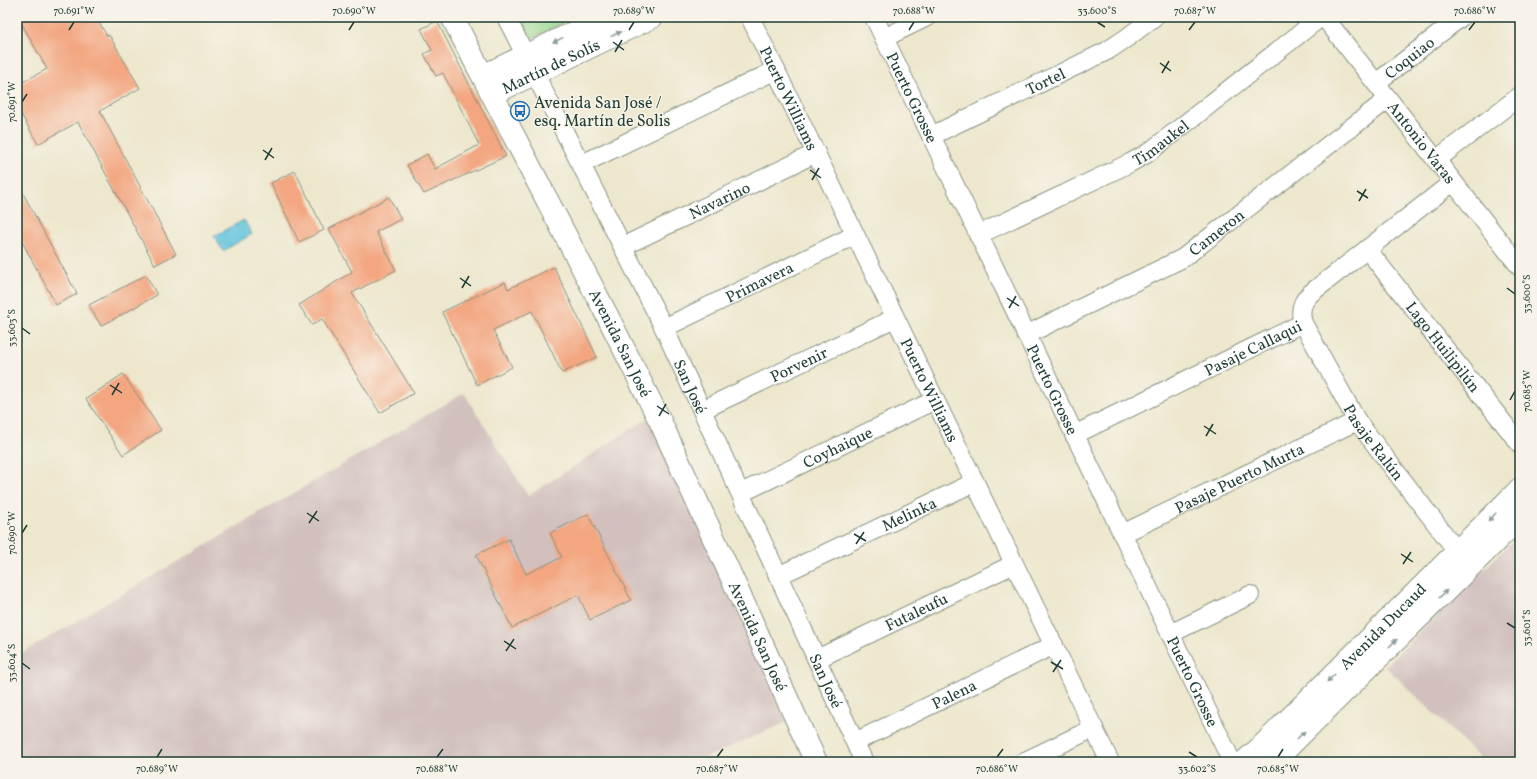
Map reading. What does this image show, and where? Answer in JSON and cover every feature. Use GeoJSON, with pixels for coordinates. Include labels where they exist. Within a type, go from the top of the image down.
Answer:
{"type":"FeatureCollection","features":[{"type":"Feature","properties":{"kind":"street","name":"Avenida San José"},"geometry":{"type":"LineString","coordinates":[[452,17],[610,321],[661,423],[816,762]]}},
{"type":"Feature","properties":{"kind":"street","name":"San José"},"geometry":{"type":"LineString","coordinates":[[506,17],[624,246],[664,328],[864,762]]}},
{"type":"Feature","properties":{"kind":"street","name":"Martín de Solís"},"geometry":{"type":"LineString","coordinates":[[531,64],[606,17]]}},
{"type":"Feature","properties":{"kind":"street","name":"Martín de Solís"},"geometry":{"type":"LineString","coordinates":[[488,85],[531,64],[652,17]]}},
{"type":"Feature","properties":{"kind":"street","name":"Puerto Williams"},"geometry":{"type":"LineString","coordinates":[[750,17],[1110,762]]}},
{"type":"Feature","properties":{"kind":"street","name":"Puerto Grosse"},"geometry":{"type":"LineString","coordinates":[[874,17],[1232,762]]}},
{"type":"Feature","properties":{"kind":"street"},"geometry":{"type":"LineString","coordinates":[[884,38],[926,17]]}},
{"type":"Feature","properties":{"kind":"street","name":"Tortel"},"geometry":{"type":"LineString","coordinates":[[931,136],[1102,54],[1123,41],[1154,17]]}},
{"type":"Feature","properties":{"kind":"street","name":"Antonio Varas"},"geometry":{"type":"LineString","coordinates":[[1323,17],[1520,267]]}},
{"type":"Feature","properties":{"kind":"street","name":"Timaukel"},"geometry":{"type":"LineString","coordinates":[[978,235],[1148,153],[1323,17]]}},
{"type":"Feature","properties":{"kind":"street","name":"Coquiao"},"geometry":{"type":"LineString","coordinates":[[1376,83],[1461,17]]}},
{"type":"Feature","properties":{"kind":"street"},"geometry":{"type":"LineString","coordinates":[[582,164],[776,70]]}},
{"type":"Feature","properties":{"kind":"street"},"geometry":{"type":"LineString","coordinates":[[1436,160],[1520,96]]}},
{"type":"Feature","properties":{"kind":"street","name":"Cameron"},"geometry":{"type":"LineString","coordinates":[[1026,335],[1169,266],[1193,252],[1388,99]]}},
{"type":"Feature","properties":{"kind":"street","name":"Navarino"},"geometry":{"type":"LineString","coordinates":[[624,246],[816,153]]}},
{"type":"Feature","properties":{"kind":"street","name":"Pasaje Callaqui"},"geometry":{"type":"LineString","coordinates":[[1074,435],[1303,323],[1301,318],[1302,307],[1307,297],[1453,182]]}},
{"type":"Feature","properties":{"kind":"street","name":"Primavera"},"geometry":{"type":"LineString","coordinates":[[664,328],[856,235]]}},
{"type":"Feature","properties":{"kind":"street","name":"Lago Huilipilún"},"geometry":{"type":"LineString","coordinates":[[1367,249],[1520,444]]}},
{"type":"Feature","properties":{"kind":"street","name":"Porvenir"},"geometry":{"type":"LineString","coordinates":[[702,410],[896,318]]}},
{"type":"Feature","properties":{"kind":"street","name":"Pasaje Ralún"},"geometry":{"type":"LineString","coordinates":[[1303,323],[1357,421],[1457,552]]}},
{"type":"Feature","properties":{"kind":"street","name":"Coyhaique"},"geometry":{"type":"LineString","coordinates":[[740,493],[935,400]]}},
{"type":"Feature","properties":{"kind":"street","name":"Pasaje Puerto Murta"},"geometry":{"type":"LineString","coordinates":[[1122,534],[1357,421]]}},
{"type":"Feature","properties":{"kind":"street","name":"Melinka"},"geometry":{"type":"LineString","coordinates":[[778,576],[974,482]]}},
{"type":"Feature","properties":{"kind":"street","name":"Avenida Ducaud"},"geometry":{"type":"LineString","coordinates":[[1244,762],[1266,742],[1520,489]]}},
{"type":"Feature","properties":{"kind":"street","name":"Avenida Ducaud"},"geometry":{"type":"LineString","coordinates":[[1273,762],[1520,517]]}},
{"type":"Feature","properties":{"kind":"street","name":"Futaleufu"},"geometry":{"type":"LineString","coordinates":[[817,659],[1014,564]]}},
{"type":"Feature","properties":{"kind":"street"},"geometry":{"type":"LineString","coordinates":[[1170,634],[1250,595]]}},
{"type":"Feature","properties":{"kind":"street","name":"Palena"},"geometry":{"type":"LineString","coordinates":[[855,742],[1054,645]]}},
{"type":"Feature","properties":{"kind":"street"},"geometry":{"type":"LineString","coordinates":[[1023,762],[1094,728]]}},
{"type":"Feature","properties":{"kind":"shaded area"},"geometry":{"type":"Polygon","coordinates":[[[464,393],[528,496],[650,417],[787,722],[696,762],[17,762],[17,656],[464,393]]]}},
{"type":"Feature","properties":{"kind":"shaded area"},"geometry":{"type":"Polygon","coordinates":[[[1520,534],[1520,762],[1484,762],[1385,666],[1520,534]]]}},
{"type":"Feature","properties":{"kind":"green space"},"geometry":{"type":"Polygon","coordinates":[[[521,17],[575,17],[532,38],[521,17]]]}},
{"type":"Feature","properties":{"kind":"water"},"geometry":{"type":"Polygon","coordinates":[[[244,220],[252,234],[223,251],[214,236],[244,220]]]}},
{"type":"Feature","properties":{"kind":"building"},"geometry":{"type":"Polygon","coordinates":[[[18,17],[96,17],[107,36],[109,35],[140,88],[100,111],[176,254],[155,265],[78,122],[38,144],[17,107],[17,85],[47,69],[18,17]]]}},
{"type":"Feature","properties":{"kind":"building"},"geometry":{"type":"Polygon","coordinates":[[[437,21],[506,156],[424,194],[407,165],[427,154],[435,169],[479,145],[443,73],[436,76],[424,54],[432,50],[421,29],[437,21]]]}},
{"type":"Feature","properties":{"kind":"building"},"geometry":{"type":"Polygon","coordinates":[[[295,171],[324,230],[299,242],[271,183],[295,171]]]}},
{"type":"Feature","properties":{"kind":"building"},"geometry":{"type":"Polygon","coordinates":[[[17,182],[77,294],[56,305],[17,232],[17,182]]]}},
{"type":"Feature","properties":{"kind":"building"},"geometry":{"type":"Polygon","coordinates":[[[389,197],[401,219],[376,232],[396,270],[352,293],[414,393],[380,413],[322,319],[312,325],[299,305],[352,272],[329,229],[389,197]]]}},
{"type":"Feature","properties":{"kind":"building"},"geometry":{"type":"Polygon","coordinates":[[[554,267],[597,357],[562,373],[532,311],[493,330],[512,367],[477,385],[442,312],[505,282],[508,289],[554,267]]]}},
{"type":"Feature","properties":{"kind":"building"},"geometry":{"type":"Polygon","coordinates":[[[146,275],[157,295],[101,326],[89,305],[146,275]]]}},
{"type":"Feature","properties":{"kind":"building"},"geometry":{"type":"Polygon","coordinates":[[[123,374],[161,430],[123,455],[86,399],[123,374]]]}},
{"type":"Feature","properties":{"kind":"building"},"geometry":{"type":"Polygon","coordinates":[[[588,514],[631,600],[590,620],[578,595],[512,628],[476,555],[509,539],[526,574],[562,557],[550,533],[588,514]]]}},
{"type":"Feature","properties":{"kind":"place","name":"Avenida San José / esq. Martín de Solis"},"geometry":{"type":"Point","coordinates":[520,111]}}]}
